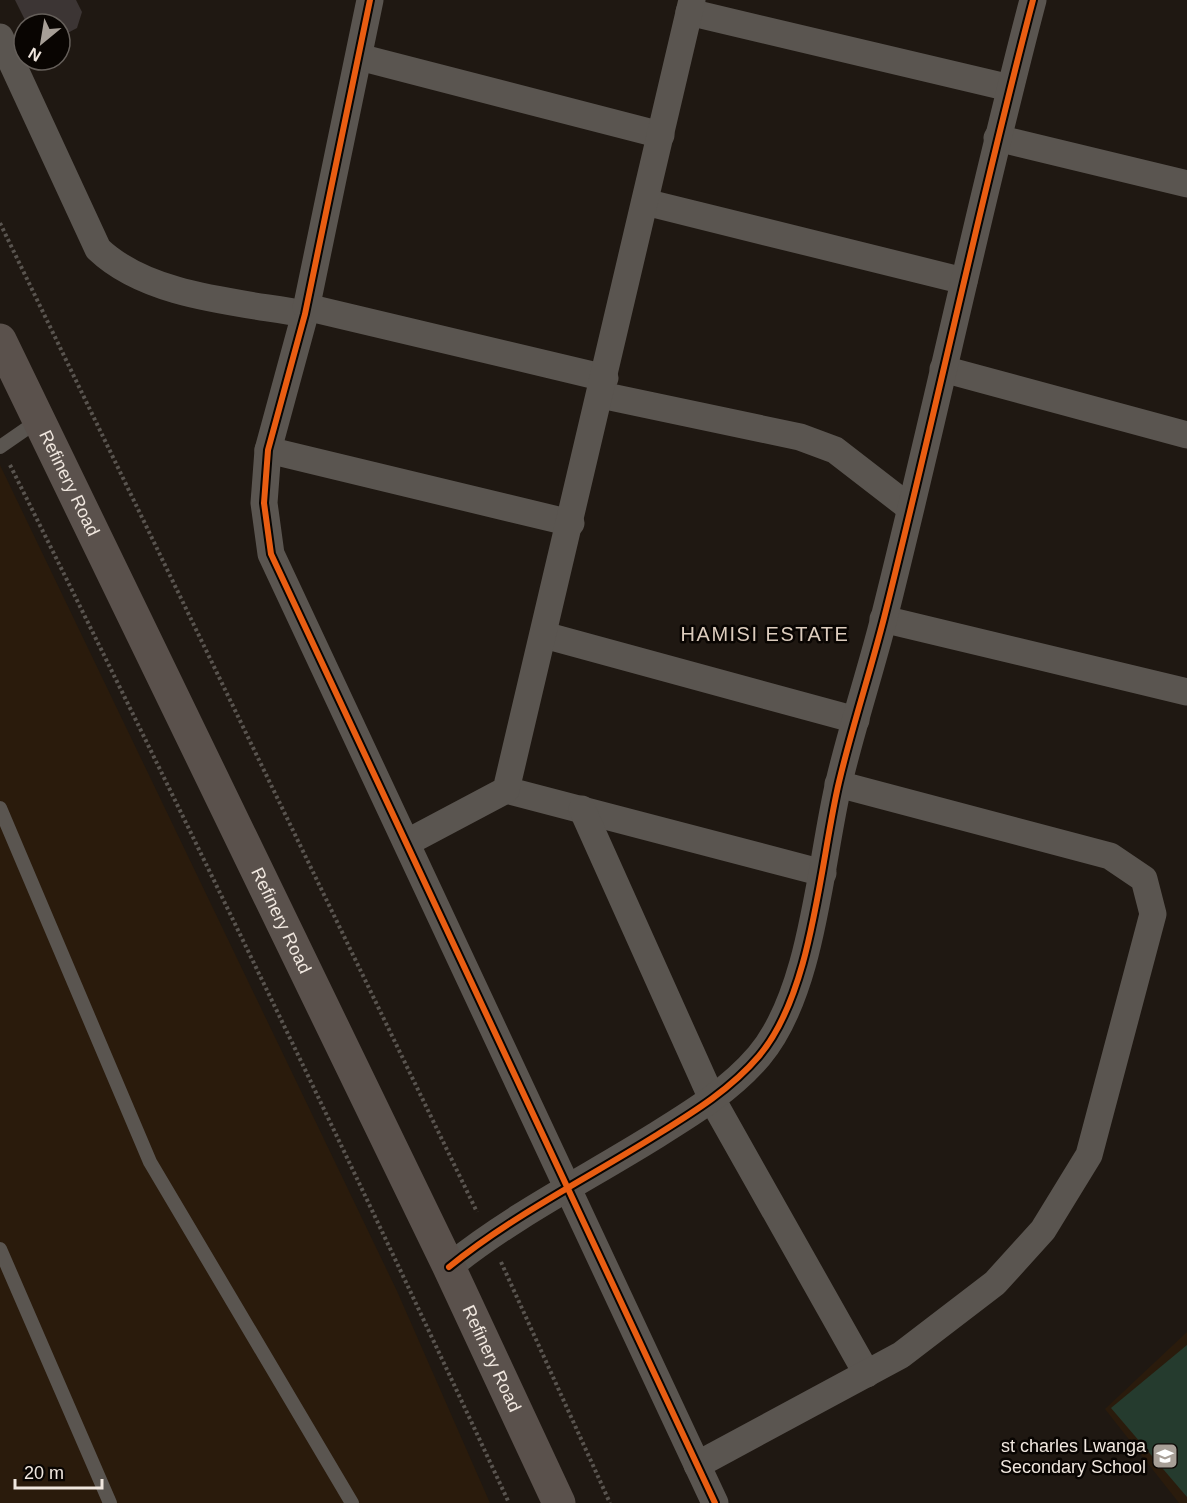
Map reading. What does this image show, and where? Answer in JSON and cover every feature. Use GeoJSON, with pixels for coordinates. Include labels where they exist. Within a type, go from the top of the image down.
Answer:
{"type":"FeatureCollection","features":[{"type":"Feature","properties":{"kind":"main road","name":"Refinery Road"},"geometry":{"type":"LineString","coordinates":[[0,340],[449,1267],[559,1503]]}},
{"type":"Feature","properties":{"kind":"street"},"geometry":{"type":"LineString","coordinates":[[370,0],[305,311],[268,450],[264,503],[271,554],[716,1503]]}},
{"type":"Feature","properties":{"kind":"street"},"geometry":{"type":"LineString","coordinates":[[449,1267],[489,1235],[568,1190],[713,1101],[759,1057],[775,1035],[794,992],[823,873],[838,784],[883,619],[997,138],[1033,0]]}},
{"type":"Feature","properties":{"kind":"street"},"geometry":{"type":"LineString","coordinates":[[506,790],[571,523],[690,6],[1010,88]]}},
{"type":"Feature","properties":{"kind":"street"},"geometry":{"type":"LineString","coordinates":[[0,37],[98,249],[130,274],[170,287],[305,311],[808,440],[835,450],[910,508]]}},
{"type":"Feature","properties":{"kind":"street"},"geometry":{"type":"LineString","coordinates":[[358,57],[661,135]]}},
{"type":"Feature","properties":{"kind":"street"},"geometry":{"type":"LineString","coordinates":[[997,138],[1187,184]]}},
{"type":"Feature","properties":{"kind":"street"},"geometry":{"type":"LineString","coordinates":[[645,202],[964,280]]}},
{"type":"Feature","properties":{"kind":"street"},"geometry":{"type":"LineString","coordinates":[[943,369],[1187,435]]}},
{"type":"Feature","properties":{"kind":"street"},"geometry":{"type":"LineString","coordinates":[[268,450],[571,523]]}},
{"type":"Feature","properties":{"kind":"street"},"geometry":{"type":"LineString","coordinates":[[883,619],[1187,693]]}},
{"type":"Feature","properties":{"kind":"street"},"geometry":{"type":"LineString","coordinates":[[544,635],[856,720]]}},
{"type":"Feature","properties":{"kind":"street"},"geometry":{"type":"LineString","coordinates":[[697,1465],[901,1355],[995,1283],[1043,1230],[1089,1155],[1153,914],[1144,879],[1110,856],[838,784]]}},
{"type":"Feature","properties":{"kind":"street"},"geometry":{"type":"LineString","coordinates":[[408,842],[506,790],[823,873]]}},
{"type":"Feature","properties":{"kind":"street"},"geometry":{"type":"LineString","coordinates":[[582,809],[713,1101],[867,1374]]}},
{"type":"Feature","properties":{"kind":"lane"},"geometry":{"type":"LineString","coordinates":[[0,447],[39,420]]}},
{"type":"Feature","properties":{"kind":"lane"},"geometry":{"type":"LineString","coordinates":[[0,808],[150,1162],[351,1503]]}},
{"type":"Feature","properties":{"kind":"lane"},"geometry":{"type":"LineString","coordinates":[[0,1249],[110,1503]]}},
{"type":"Feature","properties":{"kind":"path"},"geometry":{"type":"LineString","coordinates":[[0,224],[489,1235],[610,1503]]}},
{"type":"Feature","properties":{"kind":"path"},"geometry":{"type":"LineString","coordinates":[[0,447],[157,762],[409,1288],[509,1503]]}},
{"type":"Feature","properties":{"kind":"shaded area"},"geometry":{"type":"Polygon","coordinates":[[[0,465],[397,1291],[490,1503],[0,1503],[0,465]]]}},
{"type":"Feature","properties":{"kind":"shaded area","name":"st charles Lwanga Secondary School"},"geometry":{"type":"Polygon","coordinates":[[[1187,1332],[1187,1503],[1179,1503],[1105,1409],[1187,1332]]]}},
{"type":"Feature","properties":{"kind":"green space","name":"st charles Lwanga Secondary School"},"geometry":{"type":"Polygon","coordinates":[[[1187,1345],[1187,1497],[1111,1408],[1187,1345]]]}},
{"type":"Feature","properties":{"kind":"building"},"geometry":{"type":"Polygon","coordinates":[[[15,0],[76,0],[82,12],[77,28],[72,31],[72,12],[21,12],[15,0]]]}},
{"type":"Feature","properties":{"kind":"cycle path"},"geometry":{"type":"LineString","coordinates":[[370,0],[305,314],[268,450],[264,503],[271,554],[715,1503]]}},
{"type":"Feature","properties":{"kind":"cycle path"},"geometry":{"type":"LineString","coordinates":[[449,1267],[524,1214],[683,1119],[736,1080],[759,1056],[777,1029],[792,997],[812,925],[839,782],[884,618],[994,154],[1033,0]]}},
{"type":"Feature","properties":{"kind":"place","name":"st charles Lwanga Secondary School"},"geometry":{"type":"Point","coordinates":[1165,1456]}},
{"type":"Feature","properties":{"kind":"district","name":"HAMISI ESTATE"},"geometry":{"type":"Point","coordinates":[765,634]}}]}
